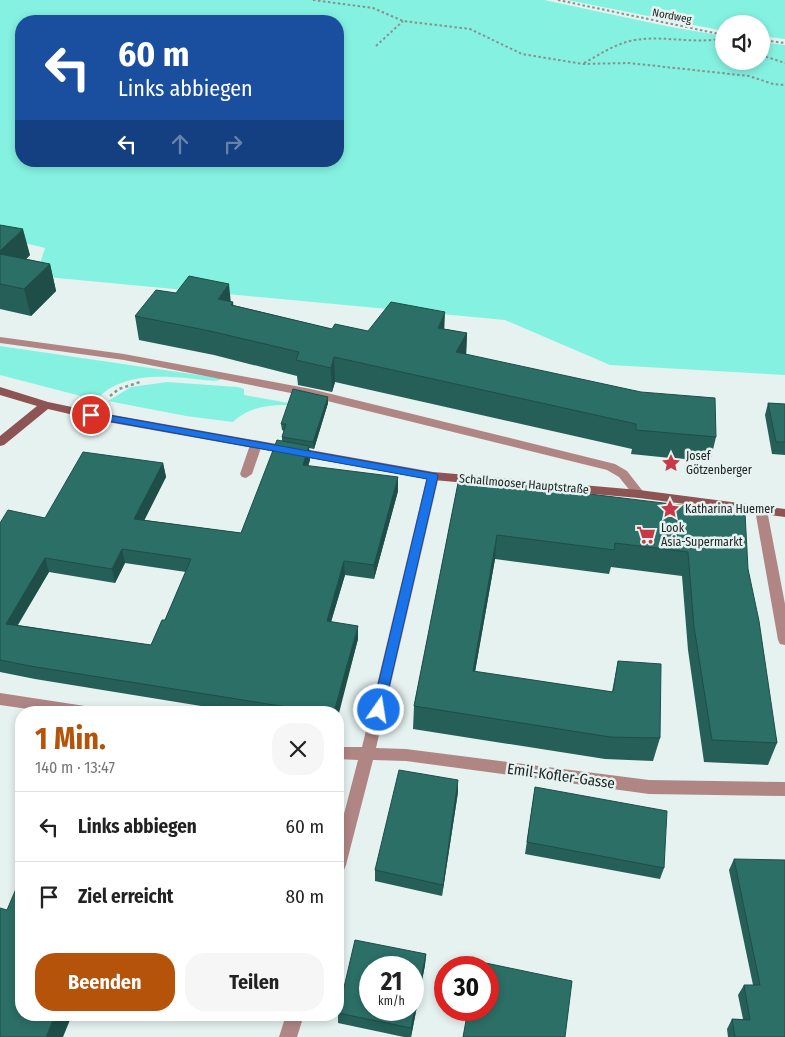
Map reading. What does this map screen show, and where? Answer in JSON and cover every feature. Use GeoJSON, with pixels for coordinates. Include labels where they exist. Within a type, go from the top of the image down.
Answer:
{"type":"FeatureCollection","features":[{"type":"Feature","properties":{"kind":"street"},"geometry":{"type":"LineString","coordinates":[[0,340],[124,357],[311,393],[612,467],[623,474],[640,494]]}},
{"type":"Feature","properties":{"kind":"street","name":"Schallmooser Hauptstraße"},"geometry":{"type":"LineString","coordinates":[[0,391],[46,405],[433,476],[640,494],[785,513]]}},
{"type":"Feature","properties":{"kind":"street"},"geometry":{"type":"LineString","coordinates":[[0,442],[46,405]]}},
{"type":"Feature","properties":{"kind":"street"},"geometry":{"type":"LineString","coordinates":[[246,474],[256,445]]}},
{"type":"Feature","properties":{"kind":"street"},"geometry":{"type":"LineString","coordinates":[[344,843],[368,753],[433,476]]}},
{"type":"Feature","properties":{"kind":"street"},"geometry":{"type":"LineString","coordinates":[[761,510],[785,640]]}},
{"type":"Feature","properties":{"kind":"street"},"geometry":{"type":"LineString","coordinates":[[0,699],[46,706]]}},
{"type":"Feature","properties":{"kind":"street","name":"Emil-Kofler-Gasse"},"geometry":{"type":"LineString","coordinates":[[344,753],[406,755],[649,787],[785,789]]}},
{"type":"Feature","properties":{"kind":"street"},"geometry":{"type":"LineString","coordinates":[[288,1037],[292,1021]]}},
{"type":"Feature","properties":{"kind":"path"},"geometry":{"type":"LineString","coordinates":[[313,0],[373,8],[403,21],[470,28],[522,54],[583,64],[629,63],[749,76],[785,85]]}},
{"type":"Feature","properties":{"kind":"path","name":"Nordweg"},"geometry":{"type":"LineString","coordinates":[[558,0],[715,32]]}},
{"type":"Feature","properties":{"kind":"path"},"geometry":{"type":"LineString","coordinates":[[376,46],[403,21]]}},
{"type":"Feature","properties":{"kind":"path"},"geometry":{"type":"LineString","coordinates":[[583,64],[613,46],[635,40],[668,39],[698,42],[715,39]]}},
{"type":"Feature","properties":{"kind":"path"},"geometry":{"type":"LineString","coordinates":[[770,41],[785,43]]}},
{"type":"Feature","properties":{"kind":"path"},"geometry":{"type":"LineString","coordinates":[[770,58],[785,63]]}},
{"type":"Feature","properties":{"kind":"green space"},"geometry":{"type":"Polygon","coordinates":[[[0,0],[544,0],[715,34],[715,70],[770,70],[770,43],[785,45],[785,375],[610,365],[505,320],[36,276],[45,248],[0,237],[0,0]]]}},
{"type":"Feature","properties":{"kind":"green space"},"geometry":{"type":"Polygon","coordinates":[[[567,0],[785,0],[785,39],[770,37],[770,15],[715,15],[715,29],[567,0]]]}},
{"type":"Feature","properties":{"kind":"green space"},"geometry":{"type":"Polygon","coordinates":[[[0,346],[219,378],[221,380],[208,381],[162,377],[138,378],[115,386],[96,400],[0,375],[0,346]]]}},
{"type":"Feature","properties":{"kind":"green space"},"geometry":{"type":"Polygon","coordinates":[[[167,382],[238,387],[244,389],[244,395],[311,407],[291,405],[270,406],[250,411],[241,415],[233,422],[186,416],[108,401],[131,387],[167,382]]]}},
{"type":"Feature","properties":{"kind":"building"},"geometry":{"type":"Polygon","coordinates":[[[0,225],[23,229],[0,251],[0,225]]]}},
{"type":"Feature","properties":{"kind":"building"},"geometry":{"type":"Polygon","coordinates":[[[0,254],[50,264],[24,289],[0,284],[0,254]]]}},
{"type":"Feature","properties":{"kind":"building"},"geometry":{"type":"Polygon","coordinates":[[[189,276],[229,284],[218,299],[233,302],[231,305],[332,329],[335,324],[368,331],[391,302],[445,312],[438,328],[467,333],[456,352],[641,392],[715,398],[716,437],[636,430],[636,424],[334,357],[331,368],[296,360],[299,352],[135,316],[156,290],[176,293],[189,276]]]}},
{"type":"Feature","properties":{"kind":"building"},"geometry":{"type":"Polygon","coordinates":[[[293,389],[328,397],[313,442],[282,437],[286,424],[281,424],[293,389]]]}},
{"type":"Feature","properties":{"kind":"building"},"geometry":{"type":"Polygon","coordinates":[[[768,403],[785,404],[785,442],[776,442],[768,403]]]}},
{"type":"Feature","properties":{"kind":"building"},"geometry":{"type":"Polygon","coordinates":[[[277,440],[309,446],[303,465],[398,477],[374,565],[344,561],[327,621],[358,626],[336,706],[280,706],[0,660],[0,523],[8,510],[45,518],[83,452],[163,463],[134,519],[241,533],[277,440]],[[122,549],[112,569],[45,558],[6,624],[151,645],[162,620],[165,620],[191,559],[122,549]]]}},
{"type":"Feature","properties":{"kind":"building"},"geometry":{"type":"Polygon","coordinates":[[[459,478],[745,513],[748,569],[759,621],[777,743],[712,740],[694,627],[688,552],[615,543],[614,550],[497,535],[473,671],[613,692],[618,661],[661,664],[660,738],[610,737],[414,706],[459,478]]]}},
{"type":"Feature","properties":{"kind":"building"},"geometry":{"type":"Polygon","coordinates":[[[399,770],[458,780],[443,885],[375,870],[399,770]]]}},
{"type":"Feature","properties":{"kind":"building"},"geometry":{"type":"Polygon","coordinates":[[[535,787],[667,811],[664,868],[527,842],[535,787]]]}},
{"type":"Feature","properties":{"kind":"building"},"geometry":{"type":"Polygon","coordinates":[[[734,859],[785,860],[785,1037],[735,1037],[732,1019],[750,1020],[744,985],[760,985],[734,859]]]}},
{"type":"Feature","properties":{"kind":"building"},"geometry":{"type":"Polygon","coordinates":[[[15,891],[15,1021],[53,1021],[46,1037],[0,1037],[0,908],[7,910],[15,891]]]}},
{"type":"Feature","properties":{"kind":"building"},"geometry":{"type":"Polygon","coordinates":[[[355,940],[426,954],[424,964],[424,956],[359,956],[359,1017],[344,1014],[344,987],[355,940]]]}},
{"type":"Feature","properties":{"kind":"building"},"geometry":{"type":"Polygon","coordinates":[[[499,966],[572,981],[565,1037],[463,1037],[466,1021],[499,1021],[499,966]]]}},
{"type":"Feature","properties":{"kind":"building"},"geometry":{"type":"Polygon","coordinates":[[[377,1021],[412,1021],[411,1028],[377,1021]]]}},
{"type":"Feature","properties":{"kind":"place","name":"Josef Götzenberger"},"geometry":{"type":"Point","coordinates":[671,463]}},
{"type":"Feature","properties":{"kind":"place","name":"Katharina Huemer"},"geometry":{"type":"Point","coordinates":[670,509]}},
{"type":"Feature","properties":{"kind":"place","name":"Look Asia-Supermarkt"},"geometry":{"type":"Point","coordinates":[646,535]}},
{"type":"Feature","properties":{"kind":"route"},"geometry":{"type":"LineString","coordinates":[[91,415],[433,476],[379,710]]}}]}
